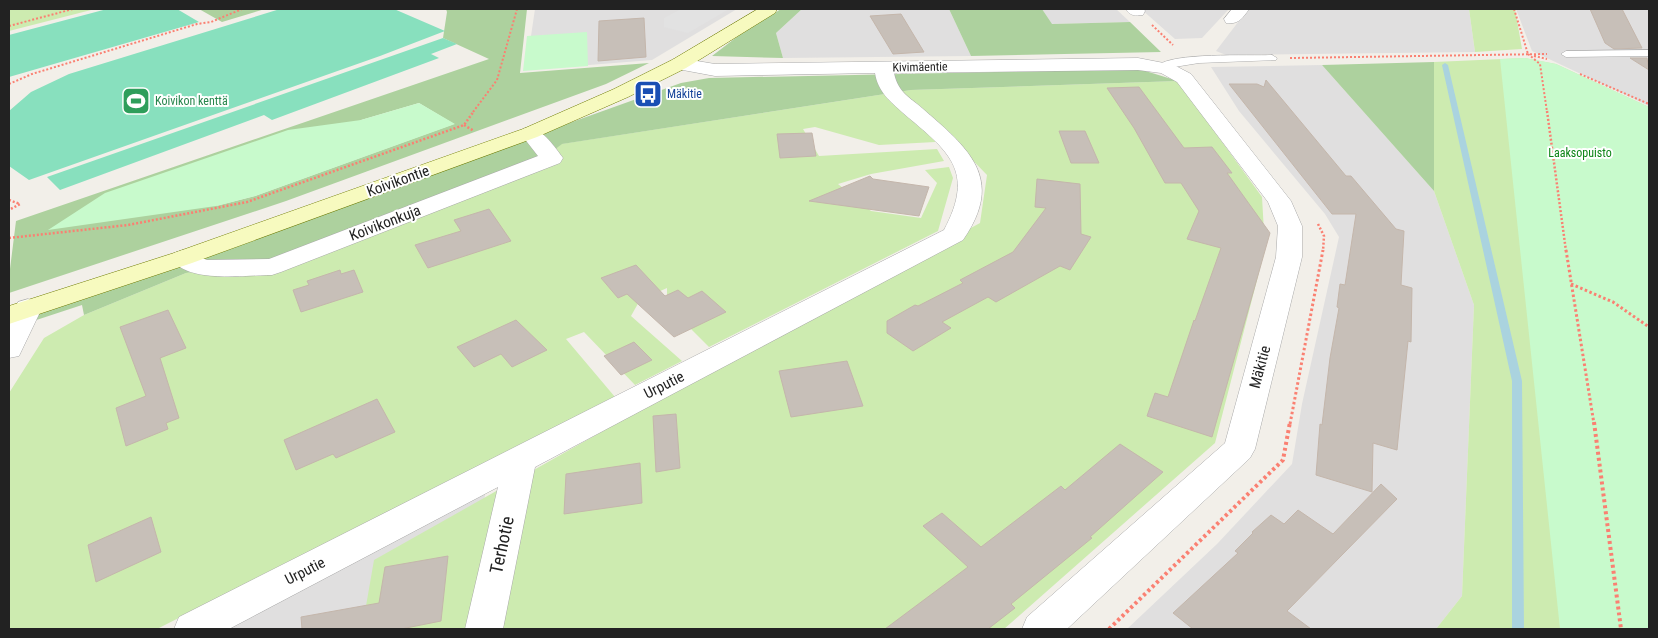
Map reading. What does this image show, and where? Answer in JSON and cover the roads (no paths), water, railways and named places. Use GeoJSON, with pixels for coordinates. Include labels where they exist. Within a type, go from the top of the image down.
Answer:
{"type":"FeatureCollection","features":[{"type":"Feature","properties":{"kind":"main road","name":"Koivikontie"},"geometry":{"type":"LineString","coordinates":[[19,312],[183,258],[530,133],[621,93],[679,64],[770,9]]}},
{"type":"Feature","properties":{"kind":"street","name":"Kivimäentie"},"geometry":{"type":"LineString","coordinates":[[679,64],[715,70],[1138,64],[1162,66]]}},
{"type":"Feature","properties":{"kind":"street","name":"Mäkitie"},"geometry":{"type":"LineString","coordinates":[[1041,629],[1239,449],[1289,257],[1290,226],[1279,201],[1184,78],[1162,66]]}},
{"type":"Feature","properties":{"kind":"street","name":"Urputie"},"geometry":{"type":"LineString","coordinates":[[193,629],[954,235],[965,216],[972,195],[966,164],[952,147],[889,89],[884,68]]}},
{"type":"Feature","properties":{"kind":"street","name":"Koivikonkuja"},"geometry":{"type":"LineString","coordinates":[[183,258],[203,268],[272,267],[552,158],[530,133]]}},
{"type":"Feature","properties":{"kind":"street"},"geometry":{"type":"LineString","coordinates":[[9,349],[19,312]]}},
{"type":"Feature","properties":{"kind":"street","name":"Terhotie"},"geometry":{"type":"LineString","coordinates":[[484,629],[520,460]]}},
{"type":"Feature","properties":{"kind":"lane"},"geometry":{"type":"LineString","coordinates":[[1566,54],[1649,53]]}},
{"type":"Feature","properties":{"kind":"lane"},"geometry":{"type":"LineString","coordinates":[[1162,66],[1194,62],[1272,58]]}},
{"type":"Feature","properties":{"kind":"waterway"},"geometry":{"type":"LineString","coordinates":[[1445,65],[1517,381],[1518,629]]}},
{"type":"Feature","properties":{"kind":"place","name":"Mäkitie"},"geometry":{"type":"Point","coordinates":[648,94]}},
{"type":"Feature","properties":{"kind":"place","name":"Koivikon kenttä"},"geometry":{"type":"Point","coordinates":[136,101]}},
{"type":"Feature","properties":{"kind":"park label","name":"Laaksopuisto"},"geometry":{"type":"Point","coordinates":[1580,153]}}]}
